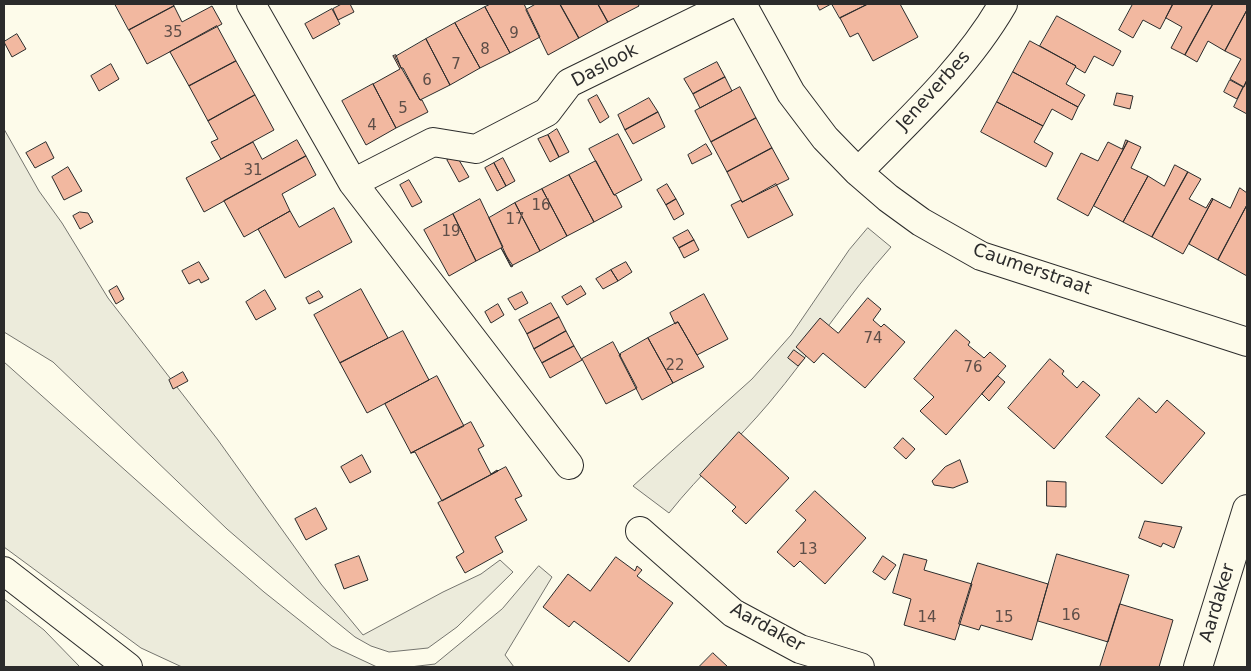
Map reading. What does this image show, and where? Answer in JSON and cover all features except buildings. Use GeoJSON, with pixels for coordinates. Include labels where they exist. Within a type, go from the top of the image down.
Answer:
{"type":"FeatureCollection","features":[{"type":"Feature","properties":{"kind":"street"},"geometry":{"type":"LineString","coordinates":[[251,4],[353,183],[569,465]]}},
{"type":"Feature","properties":{"kind":"street","name":"Daslook"},"geometry":{"type":"LineString","coordinates":[[353,183],[433,142],[476,149],[547,112],[569,83],[730,4]]}},
{"type":"Feature","properties":{"kind":"street","name":"Caumerstraat"},"geometry":{"type":"LineString","coordinates":[[742,4],[791,93],[825,138],[858,172],[888,198],[921,222],[982,256],[1247,342]]}},
{"type":"Feature","properties":{"kind":"street","name":"Jeneverbes"},"geometry":{"type":"LineString","coordinates":[[858,172],[957,68],[991,24],[1003,4]]}},
{"type":"Feature","properties":{"kind":"street","name":"Aardaker"},"geometry":{"type":"LineString","coordinates":[[1198,667],[1247,509]]}},
{"type":"Feature","properties":{"kind":"street","name":"Aardaker"},"geometry":{"type":"LineString","coordinates":[[640,531],[733,613],[800,649],[860,667]]}},
{"type":"Feature","properties":{"kind":"street"},"geometry":{"type":"LineString","coordinates":[[4,571],[128,667]]}},
{"type":"Feature","properties":{"kind":"shaded area"},"geometry":{"type":"Polygon","coordinates":[[[4,129],[39,191],[62,223],[108,298],[218,440],[321,584],[363,635],[481,574],[500,560],[513,572],[457,627],[428,648],[389,652],[371,646],[355,637],[227,529],[53,362],[4,332],[4,129]]]}},
{"type":"Feature","properties":{"kind":"shaded area"},"geometry":{"type":"Polygon","coordinates":[[[868,228],[891,247],[859,285],[785,384],[757,417],[669,513],[633,486],[752,379],[791,335],[849,250],[868,228]]]}},
{"type":"Feature","properties":{"kind":"shaded area"},"geometry":{"type":"Polygon","coordinates":[[[4,362],[264,592],[332,646],[377,667],[182,667],[141,648],[4,547],[4,362]]]}},
{"type":"Feature","properties":{"kind":"shaded area"},"geometry":{"type":"Polygon","coordinates":[[[539,566],[552,577],[505,655],[514,667],[410,667],[435,664],[502,609],[539,566]]]}},
{"type":"Feature","properties":{"kind":"shaded area"},"geometry":{"type":"Polygon","coordinates":[[[4,599],[44,630],[80,667],[4,667],[4,599]]]}}]}
